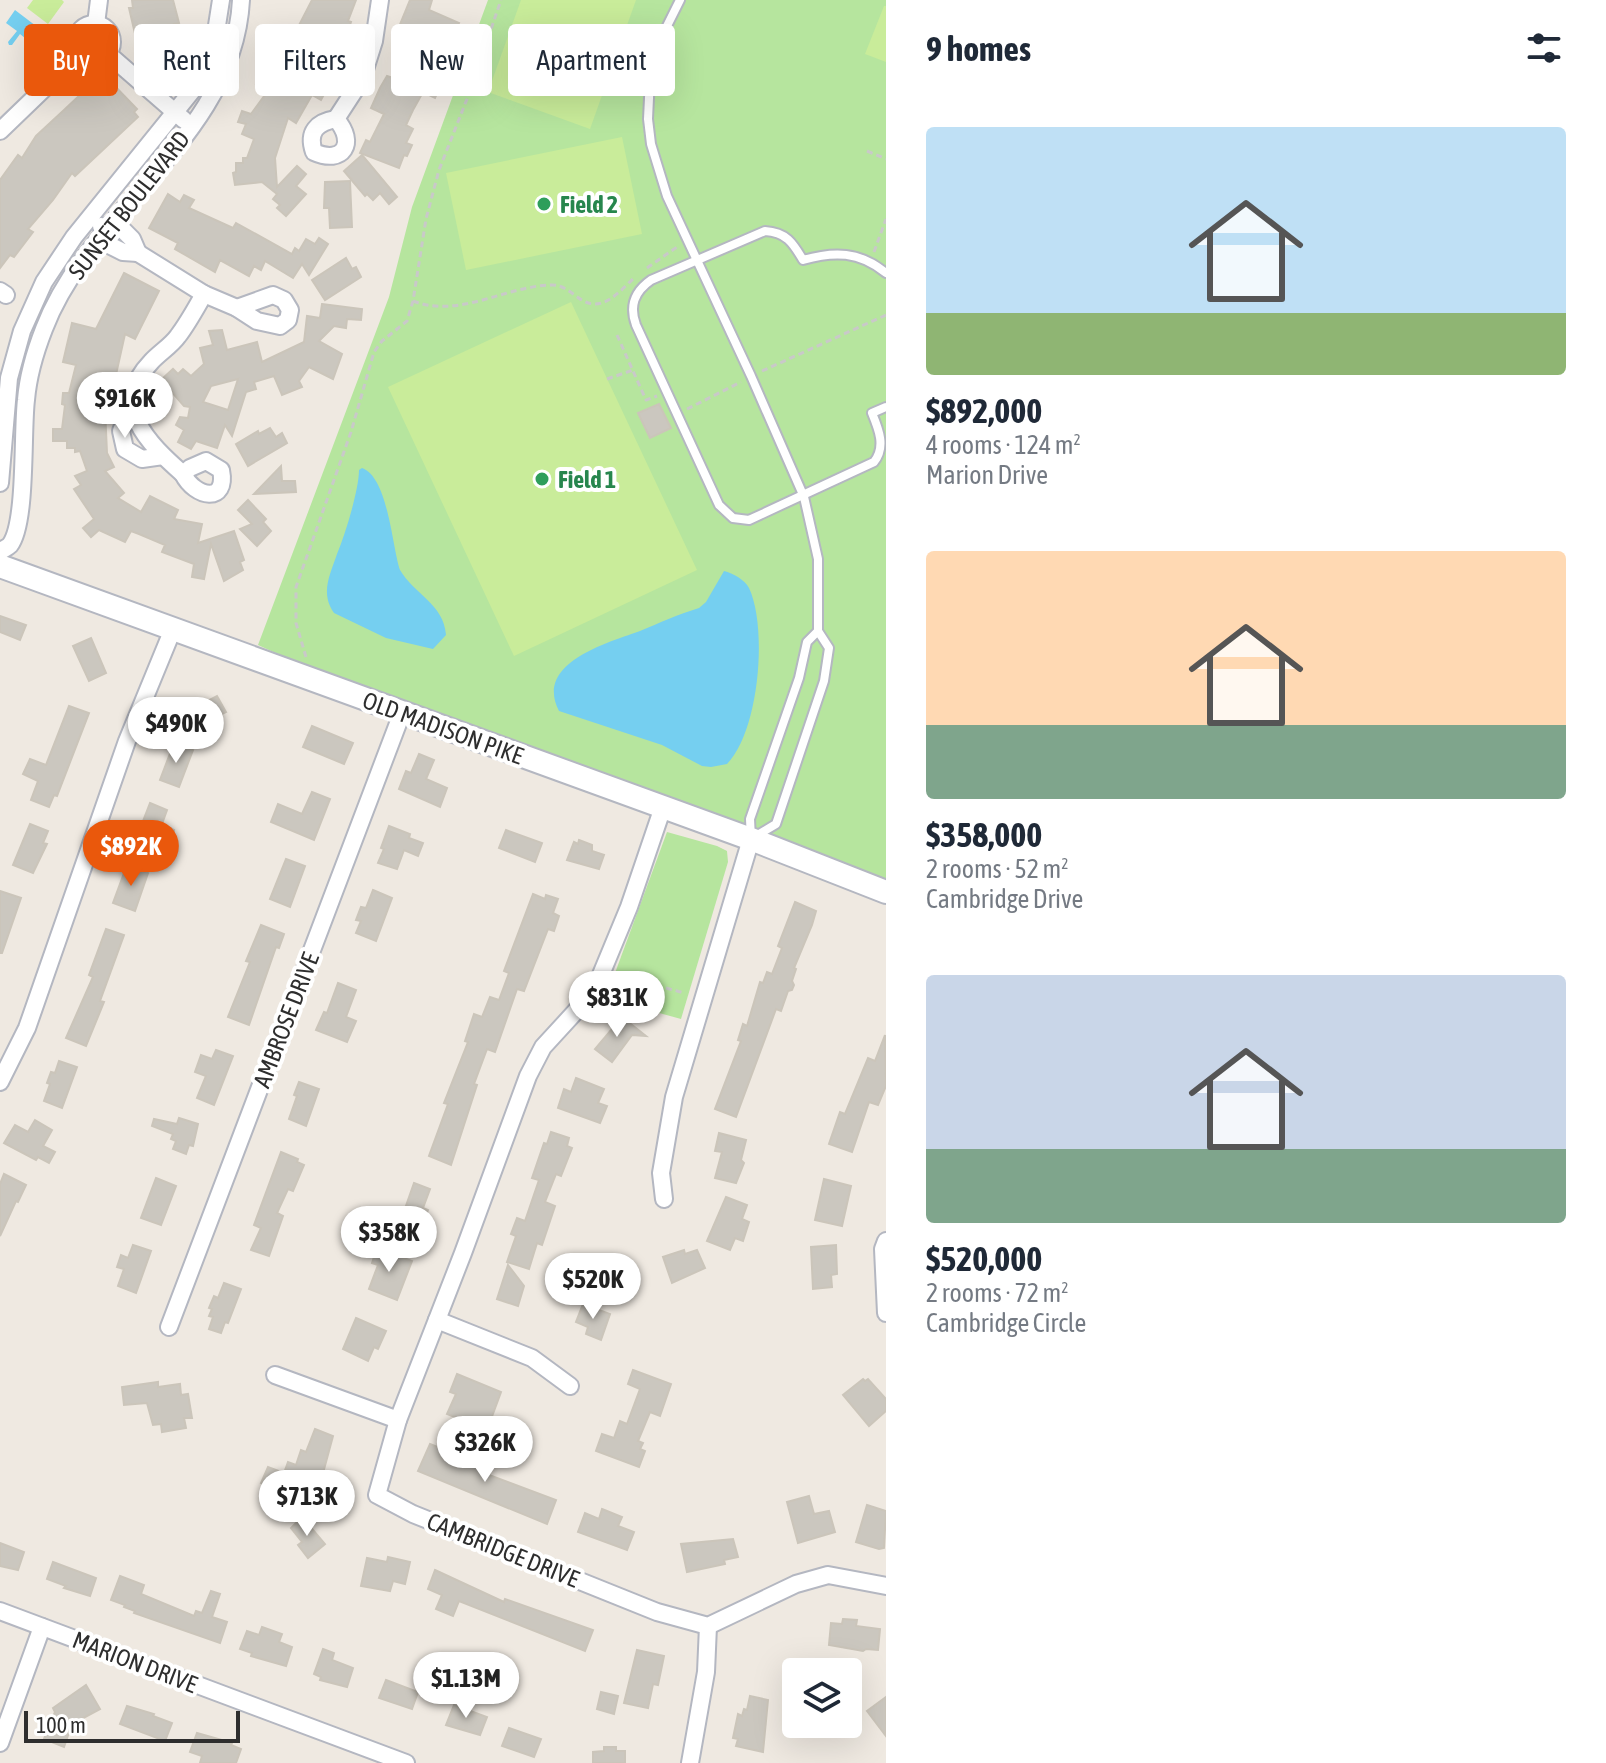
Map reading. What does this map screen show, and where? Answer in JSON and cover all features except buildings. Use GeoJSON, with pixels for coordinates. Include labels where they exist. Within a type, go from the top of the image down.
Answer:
{"type":"FeatureCollection","features":[{"type":"Feature","properties":{"kind":"main road","name":"OLD MADISON PIKE"},"geometry":{"type":"LineString","coordinates":[[0,566],[751,839],[886,892]]}},
{"type":"Feature","properties":{"kind":"street"},"geometry":{"type":"LineString","coordinates":[[96,24],[99,0]]}},
{"type":"Feature","properties":{"kind":"street","name":"SUNSET BOULEVARD"},"geometry":{"type":"LineString","coordinates":[[0,483],[6,399],[22,331],[51,270],[200,81],[216,38],[221,0]]}},
{"type":"Feature","properties":{"kind":"street","name":"SUNSET BOULEVARD"},"geometry":{"type":"LineString","coordinates":[[0,552],[10,544],[18,517],[26,397],[39,344],[63,290],[105,230],[192,127],[213,95],[227,67],[237,33],[241,0]]}},
{"type":"Feature","properties":{"kind":"street"},"geometry":{"type":"LineString","coordinates":[[336,119],[362,79],[374,41],[380,0]]}},
{"type":"Feature","properties":{"kind":"street"},"geometry":{"type":"LineString","coordinates":[[118,63],[192,127]]}},
{"type":"Feature","properties":{"kind":"street"},"geometry":{"type":"LineString","coordinates":[[1,128],[35,96]]}},
{"type":"Feature","properties":{"kind":"street"},"geometry":{"type":"LineString","coordinates":[[91,218],[105,230],[109,245],[123,252],[138,253],[204,294],[237,308]]}},
{"type":"Feature","properties":{"kind":"street"},"geometry":{"type":"LineString","coordinates":[[163,456],[142,459],[125,449],[121,431],[131,406],[133,386],[150,363],[177,338],[204,294]]}},
{"type":"Feature","properties":{"kind":"street"},"geometry":{"type":"LineString","coordinates":[[131,406],[145,435],[183,474]]}},
{"type":"Feature","properties":{"kind":"street"},"geometry":{"type":"LineString","coordinates":[[0,1082],[27,1028],[127,741],[173,629]]}},
{"type":"Feature","properties":{"kind":"street","name":"AMBROSE DRIVE"},"geometry":{"type":"LineString","coordinates":[[169,1327],[402,713]]}},
{"type":"Feature","properties":{"kind":"street","name":"CAMBRIDGE DRIVE"},"geometry":{"type":"LineString","coordinates":[[663,807],[629,907],[600,977],[576,1011],[543,1047],[528,1076],[398,1420],[377,1495],[413,1514],[657,1612],[708,1626]]}},
{"type":"Feature","properties":{"kind":"street"},"geometry":{"type":"LineString","coordinates":[[664,1199],[661,1173],[674,1097],[751,839]]}},
{"type":"Feature","properties":{"kind":"street"},"geometry":{"type":"LineString","coordinates":[[886,1241],[883,1249],[886,1313]]}},
{"type":"Feature","properties":{"kind":"street"},"geometry":{"type":"LineString","coordinates":[[437,1320],[532,1358],[570,1386]]}},
{"type":"Feature","properties":{"kind":"street"},"geometry":{"type":"LineString","coordinates":[[275,1375],[398,1420]]}},
{"type":"Feature","properties":{"kind":"street"},"geometry":{"type":"LineString","coordinates":[[690,1763],[706,1672],[708,1626],[796,1584],[828,1575],[886,1586]]}},
{"type":"Feature","properties":{"kind":"street","name":"MARION DRIVE"},"geometry":{"type":"LineString","coordinates":[[0,1611],[406,1763]]}},
{"type":"Feature","properties":{"kind":"street"},"geometry":{"type":"LineString","coordinates":[[0,1743],[42,1627]]}},
{"type":"Feature","properties":{"kind":"lane"},"geometry":{"type":"LineString","coordinates":[[680,0],[655,56],[649,87],[648,119],[657,169],[695,260],[751,376],[804,497],[818,559],[818,631],[829,648],[824,681],[776,824],[751,839],[750,819],[799,678],[807,642],[818,631]]}},
{"type":"Feature","properties":{"kind":"lane"},"geometry":{"type":"LineString","coordinates":[[886,273],[868,260],[845,254],[823,254],[803,260],[791,239],[771,231],[759,232],[646,284],[638,291],[632,309],[636,325],[719,505],[733,518],[749,520],[804,497],[878,459],[882,452],[882,439],[872,413],[886,407]]}},
{"type":"Feature","properties":{"kind":"path"},"geometry":{"type":"LineString","coordinates":[[307,661],[296,623],[296,587],[351,432],[374,352],[382,341],[407,321],[426,219],[439,170],[501,0]]}},
{"type":"Feature","properties":{"kind":"path"},"geometry":{"type":"LineString","coordinates":[[867,151],[886,159]]}},
{"type":"Feature","properties":{"kind":"path"},"geometry":{"type":"LineString","coordinates":[[648,267],[687,240]]}},
{"type":"Feature","properties":{"kind":"path"},"geometry":{"type":"LineString","coordinates":[[413,301],[427,307],[449,306],[540,285],[557,284],[583,301],[594,304],[605,302],[636,277]]}},
{"type":"Feature","properties":{"kind":"path"},"geometry":{"type":"LineString","coordinates":[[607,379],[633,370]]}},
{"type":"Feature","properties":{"kind":"path"},"geometry":{"type":"LineString","coordinates":[[666,988],[684,993]]}},
{"type":"Feature","properties":{"kind":"green space"},"geometry":{"type":"Polygon","coordinates":[[[33,0],[64,2],[48,24],[27,8],[33,0]]]}},
{"type":"Feature","properties":{"kind":"green space"},"geometry":{"type":"Polygon","coordinates":[[[488,0],[886,0],[886,886],[346,685],[258,645],[389,297],[412,207],[453,96],[492,96],[492,24],[479,24],[488,0]]]}},
{"type":"Feature","properties":{"kind":"green space"},"geometry":{"type":"Polygon","coordinates":[[[521,0],[636,0],[627,24],[512,24],[521,0]]]}},
{"type":"Feature","properties":{"kind":"green space"},"geometry":{"type":"Polygon","coordinates":[[[886,6],[886,62],[865,54],[886,6]]]}},
{"type":"Feature","properties":{"kind":"green space"},"geometry":{"type":"Polygon","coordinates":[[[508,36],[508,96],[602,96],[590,129],[492,93],[492,81],[508,36]]]}},
{"type":"Feature","properties":{"kind":"green space","name":"Field 2"},"geometry":{"type":"Polygon","coordinates":[[[622,137],[642,234],[466,270],[446,173],[622,137]]]}},
{"type":"Feature","properties":{"kind":"green space","name":"Field 1"},"geometry":{"type":"Polygon","coordinates":[[[571,302],[697,570],[514,656],[388,387],[571,302]]]}},
{"type":"Feature","properties":{"kind":"green space"},"geometry":{"type":"Polygon","coordinates":[[[667,832],[717,846],[727,851],[728,862],[681,1019],[623,1003],[608,992],[667,832]]]}},
{"type":"Feature","properties":{"kind":"water"},"geometry":{"type":"Polygon","coordinates":[[[15,10],[33,24],[24,24],[24,37],[20,34],[9,45],[17,31],[6,23],[15,10]]]}},
{"type":"Feature","properties":{"kind":"water"},"geometry":{"type":"Polygon","coordinates":[[[362,468],[378,484],[388,513],[400,570],[434,607],[444,624],[446,635],[433,649],[386,638],[334,613],[330,606],[327,591],[329,577],[362,468]]]}},
{"type":"Feature","properties":{"kind":"water"},"geometry":{"type":"Polygon","coordinates":[[[724,571],[738,577],[749,588],[755,606],[759,653],[747,729],[727,764],[702,766],[662,745],[559,711],[554,694],[556,680],[565,668],[593,649],[699,608],[706,602],[724,571]]]}},
{"type":"Feature","properties":{"kind":"place","name":"Field 2"},"geometry":{"type":"Point","coordinates":[544,204]}},
{"type":"Feature","properties":{"kind":"place","name":"Field 1"},"geometry":{"type":"Point","coordinates":[542,479]}}]}
